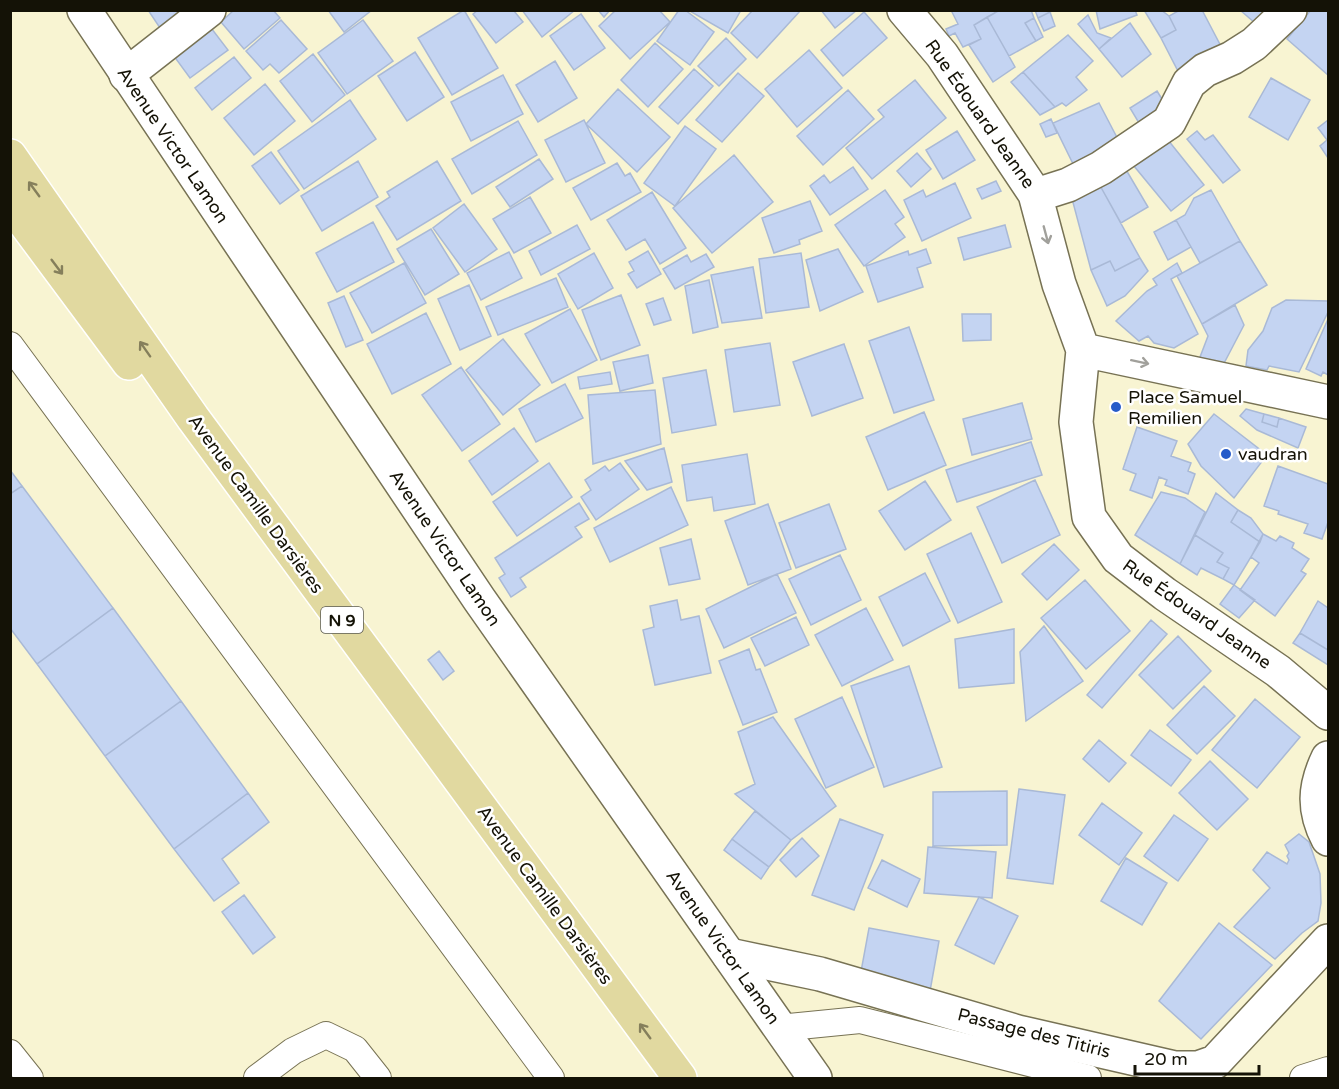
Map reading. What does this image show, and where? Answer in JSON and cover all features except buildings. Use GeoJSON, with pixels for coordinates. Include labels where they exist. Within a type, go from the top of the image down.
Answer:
{"type":"FeatureCollection","features":[{"type":"Feature","properties":{"kind":"main road","name":"Avenue Camille Darsières"},"geometry":{"type":"LineString","coordinates":[[10,156],[193,418],[680,1078]]}},
{"type":"Feature","properties":{"kind":"main road","name":"Avenue Camille Darsières"},"geometry":{"type":"LineString","coordinates":[[10,203],[345,652],[652,1078]]}},
{"type":"Feature","properties":{"kind":"street","name":"Avenue Victor Lamon"},"geometry":{"type":"LineString","coordinates":[[84,10],[479,599],[815,1078]]}},
{"type":"Feature","properties":{"kind":"street"},"geometry":{"type":"LineString","coordinates":[[126,75],[210,10]]}},
{"type":"Feature","properties":{"kind":"street","name":"Rue Édouard Jeanne"},"geometry":{"type":"LineString","coordinates":[[904,10],[942,55],[1035,194],[1059,284],[1083,350],[1077,422],[1089,517],[1118,558],[1165,594],[1278,671],[1329,713]]}},
{"type":"Feature","properties":{"kind":"street"},"geometry":{"type":"LineString","coordinates":[[1035,194],[1068,185],[1101,168],[1161,128],[1169,122],[1189,83],[1205,70],[1232,58],[1254,44],[1290,10]]}},
{"type":"Feature","properties":{"kind":"street"},"geometry":{"type":"LineString","coordinates":[[1083,350],[1329,402]]}},
{"type":"Feature","properties":{"kind":"street"},"geometry":{"type":"LineString","coordinates":[[1329,758],[1321,774],[1316,796],[1321,825],[1329,838]]}},
{"type":"Feature","properties":{"kind":"street","name":"Passage des Titiris"},"geometry":{"type":"LineString","coordinates":[[729,955],[820,974],[1018,1032],[1175,1068],[1198,1068],[1215,1062],[1329,941]]}},
{"type":"Feature","properties":{"kind":"lane"},"geometry":{"type":"LineString","coordinates":[[10,345],[551,1078]]}},
{"type":"Feature","properties":{"kind":"lane"},"geometry":{"type":"LineString","coordinates":[[779,1028],[861,1020],[1088,1078]]}},
{"type":"Feature","properties":{"kind":"lane"},"geometry":{"type":"LineString","coordinates":[[257,1078],[293,1051],[326,1035],[355,1050],[378,1078]]}},
{"type":"Feature","properties":{"kind":"lane"},"geometry":{"type":"LineString","coordinates":[[10,1053],[30,1078]]}},
{"type":"Feature","properties":{"kind":"lane"},"geometry":{"type":"LineString","coordinates":[[1303,1078],[1329,1070]]}},
{"type":"Feature","properties":{"kind":"place","name":"Place Samuel Remilien"},"geometry":{"type":"Point","coordinates":[1116,407]}},
{"type":"Feature","properties":{"kind":"place","name":"vaudran"},"geometry":{"type":"Point","coordinates":[1226,454]}}]}
